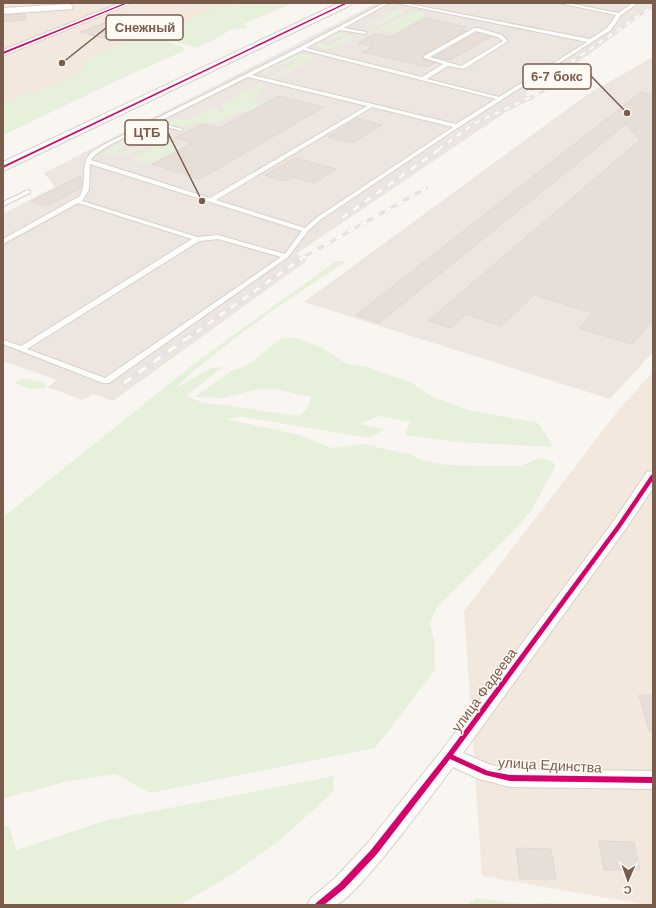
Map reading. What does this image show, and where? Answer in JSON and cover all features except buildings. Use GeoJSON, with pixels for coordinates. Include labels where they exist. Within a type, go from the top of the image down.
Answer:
{"type":"FeatureCollection","features":[{"type":"Feature","properties":{"kind":"street"},"geometry":{"type":"LineString","coordinates":[[3,53],[128,3]]}},
{"type":"Feature","properties":{"kind":"street"},"geometry":{"type":"LineString","coordinates":[[3,167],[347,3]]}},
{"type":"Feature","properties":{"kind":"street"},"geometry":{"type":"LineString","coordinates":[[3,11],[70,7]]}},
{"type":"Feature","properties":{"kind":"street","name":"улица Фадеева"},"geometry":{"type":"LineString","coordinates":[[319,905],[342,886],[374,852],[449,756],[653,476]]}},
{"type":"Feature","properties":{"kind":"street","name":"улица Единства"},"geometry":{"type":"LineString","coordinates":[[449,756],[487,773],[510,778],[653,780]]}},
{"type":"Feature","properties":{"kind":"lane"},"geometry":{"type":"LineString","coordinates":[[3,242],[77,201],[85,194],[88,161],[92,155],[105,146],[302,48],[387,3]]}},
{"type":"Feature","properties":{"kind":"lane"},"geometry":{"type":"LineString","coordinates":[[398,3],[591,41]]}},
{"type":"Feature","properties":{"kind":"lane"},"geometry":{"type":"LineString","coordinates":[[561,3],[619,14]]}},
{"type":"Feature","properties":{"kind":"lane"},"geometry":{"type":"LineString","coordinates":[[3,342],[106,381],[286,256],[306,230],[318,219],[457,126],[502,99],[591,41],[608,29],[619,14],[636,3]]}},
{"type":"Feature","properties":{"kind":"lane"},"geometry":{"type":"LineString","coordinates":[[485,31],[500,23]]}},
{"type":"Feature","properties":{"kind":"lane"},"geometry":{"type":"LineString","coordinates":[[339,28],[364,33]]}},
{"type":"Feature","properties":{"kind":"lane"},"geometry":{"type":"LineString","coordinates":[[476,29],[485,31],[500,36],[506,41],[462,68],[426,57],[476,29]]}},
{"type":"Feature","properties":{"kind":"lane"},"geometry":{"type":"LineString","coordinates":[[302,48],[502,99]]}},
{"type":"Feature","properties":{"kind":"lane"},"geometry":{"type":"LineString","coordinates":[[423,79],[446,64]]}},
{"type":"Feature","properties":{"kind":"lane"},"geometry":{"type":"LineString","coordinates":[[247,75],[457,126]]}},
{"type":"Feature","properties":{"kind":"lane"},"geometry":{"type":"LineString","coordinates":[[211,200],[372,105]]}},
{"type":"Feature","properties":{"kind":"lane"},"geometry":{"type":"LineString","coordinates":[[153,122],[180,130]]}},
{"type":"Feature","properties":{"kind":"lane"},"geometry":{"type":"LineString","coordinates":[[88,161],[306,230]]}},
{"type":"Feature","properties":{"kind":"lane"},"geometry":{"type":"LineString","coordinates":[[3,204],[28,192]]}},
{"type":"Feature","properties":{"kind":"lane"},"geometry":{"type":"LineString","coordinates":[[77,201],[196,239],[218,237],[286,256]]}},
{"type":"Feature","properties":{"kind":"lane"},"geometry":{"type":"LineString","coordinates":[[22,349],[196,239]]}},
{"type":"Feature","properties":{"kind":"shaded area"},"geometry":{"type":"Polygon","coordinates":[[[3,3],[237,3],[3,122],[3,3]]]}},
{"type":"Feature","properties":{"kind":"shaded area"},"geometry":{"type":"Polygon","coordinates":[[[377,3],[653,3],[653,7],[569,69],[525,95],[535,98],[506,112],[296,254],[308,260],[113,401],[93,394],[82,400],[48,387],[57,380],[3,361],[3,214],[55,187],[44,173],[377,3]]]}},
{"type":"Feature","properties":{"kind":"shaded area"},"geometry":{"type":"Polygon","coordinates":[[[653,57],[653,352],[610,399],[304,302],[588,94],[653,57]]]}},
{"type":"Feature","properties":{"kind":"shaded area"},"geometry":{"type":"Polygon","coordinates":[[[653,372],[653,905],[647,905],[482,876],[464,611],[620,408],[653,372]]]}},
{"type":"Feature","properties":{"kind":"green space"},"geometry":{"type":"Polygon","coordinates":[[[232,3],[225,9],[238,3],[293,3],[244,24],[248,28],[230,30],[197,48],[176,42],[168,42],[182,46],[184,51],[3,135],[3,102],[47,88],[67,79],[86,66],[83,64],[98,54],[144,39],[179,20],[184,21],[232,3]]]}},
{"type":"Feature","properties":{"kind":"green space"},"geometry":{"type":"Polygon","coordinates":[[[397,9],[403,9],[404,12],[377,26],[371,25],[370,23],[382,20],[385,15],[397,9]]]}},
{"type":"Feature","properties":{"kind":"green space"},"geometry":{"type":"Polygon","coordinates":[[[415,11],[426,14],[422,17],[423,18],[394,33],[379,29],[415,11]]]}},
{"type":"Feature","properties":{"kind":"green space"},"geometry":{"type":"Polygon","coordinates":[[[337,33],[353,36],[351,40],[333,48],[323,49],[315,44],[321,40],[322,41],[319,44],[329,45],[345,37],[340,35],[331,39],[325,39],[337,33]]]}},
{"type":"Feature","properties":{"kind":"green space"},"geometry":{"type":"Polygon","coordinates":[[[297,54],[314,55],[316,57],[277,78],[269,78],[306,56],[273,67],[266,74],[263,73],[264,69],[297,54]]]}},
{"type":"Feature","properties":{"kind":"green space"},"geometry":{"type":"Polygon","coordinates":[[[257,84],[262,84],[265,86],[256,92],[260,95],[253,101],[264,104],[249,112],[241,111],[219,122],[198,121],[186,127],[172,128],[168,122],[170,119],[188,120],[215,107],[221,113],[225,109],[221,105],[235,98],[239,93],[248,91],[257,84]]]}},
{"type":"Feature","properties":{"kind":"green space"},"geometry":{"type":"Polygon","coordinates":[[[165,131],[169,134],[139,150],[123,155],[109,153],[101,156],[106,150],[123,141],[126,145],[115,151],[119,153],[143,145],[156,134],[165,131]]]}},
{"type":"Feature","properties":{"kind":"green space"},"geometry":{"type":"Polygon","coordinates":[[[167,140],[176,144],[176,152],[152,164],[135,160],[133,157],[167,140]]]}},
{"type":"Feature","properties":{"kind":"green space"},"geometry":{"type":"Polygon","coordinates":[[[336,261],[347,261],[280,306],[236,338],[174,389],[211,368],[223,367],[186,396],[201,402],[299,416],[307,409],[311,397],[276,389],[254,390],[223,398],[195,397],[231,371],[246,366],[282,338],[298,338],[322,348],[347,364],[367,367],[412,383],[430,396],[468,410],[538,423],[554,447],[457,442],[405,435],[410,422],[379,416],[358,424],[384,429],[370,438],[244,417],[225,419],[300,435],[331,448],[363,444],[408,454],[425,461],[447,465],[520,466],[540,458],[553,462],[555,467],[531,511],[507,538],[436,608],[430,624],[434,639],[435,670],[375,748],[150,793],[116,774],[64,782],[3,799],[3,517],[199,360],[336,261]]]}},
{"type":"Feature","properties":{"kind":"green space"},"geometry":{"type":"Polygon","coordinates":[[[23,378],[45,383],[45,388],[30,389],[15,383],[23,378]]]}},
{"type":"Feature","properties":{"kind":"green space"},"geometry":{"type":"Polygon","coordinates":[[[334,776],[333,792],[280,840],[234,873],[180,905],[3,905],[3,825],[10,828],[16,850],[108,820],[334,776]]]}},
{"type":"Feature","properties":{"kind":"green space"},"geometry":{"type":"Polygon","coordinates":[[[476,898],[524,904],[553,903],[562,905],[467,905],[476,898]]]}},
{"type":"Feature","properties":{"kind":"railway"},"geometry":{"type":"LineString","coordinates":[[526,93],[653,6]]}},
{"type":"Feature","properties":{"kind":"railway"},"geometry":{"type":"LineString","coordinates":[[439,149],[475,123],[591,69]]}},
{"type":"Feature","properties":{"kind":"railway"},"geometry":{"type":"LineString","coordinates":[[342,218],[441,148]]}},
{"type":"Feature","properties":{"kind":"railway"},"geometry":{"type":"LineString","coordinates":[[185,340],[302,258],[426,188]]}},
{"type":"Feature","properties":{"kind":"railway"},"geometry":{"type":"LineString","coordinates":[[124,383],[186,339]]}},
{"type":"Feature","properties":{"kind":"cycle path"},"geometry":{"type":"LineString","coordinates":[[3,53],[127,3]]}},
{"type":"Feature","properties":{"kind":"cycle path"},"geometry":{"type":"LineString","coordinates":[[3,167],[347,3]]}},
{"type":"Feature","properties":{"kind":"cycle path"},"geometry":{"type":"LineString","coordinates":[[319,905],[342,886],[374,852],[449,756],[619,526],[653,476]]}},
{"type":"Feature","properties":{"kind":"cycle path"},"geometry":{"type":"LineString","coordinates":[[449,756],[487,773],[510,778],[653,780]]}},
{"type":"Feature","properties":{"kind":"place","name":"Снежный"},"geometry":{"type":"Point","coordinates":[62,63]}},
{"type":"Feature","properties":{"kind":"place","name":"6-7 бокс"},"geometry":{"type":"Point","coordinates":[627,113]}},
{"type":"Feature","properties":{"kind":"place","name":"ЦТБ"},"geometry":{"type":"Point","coordinates":[202,201]}}]}
